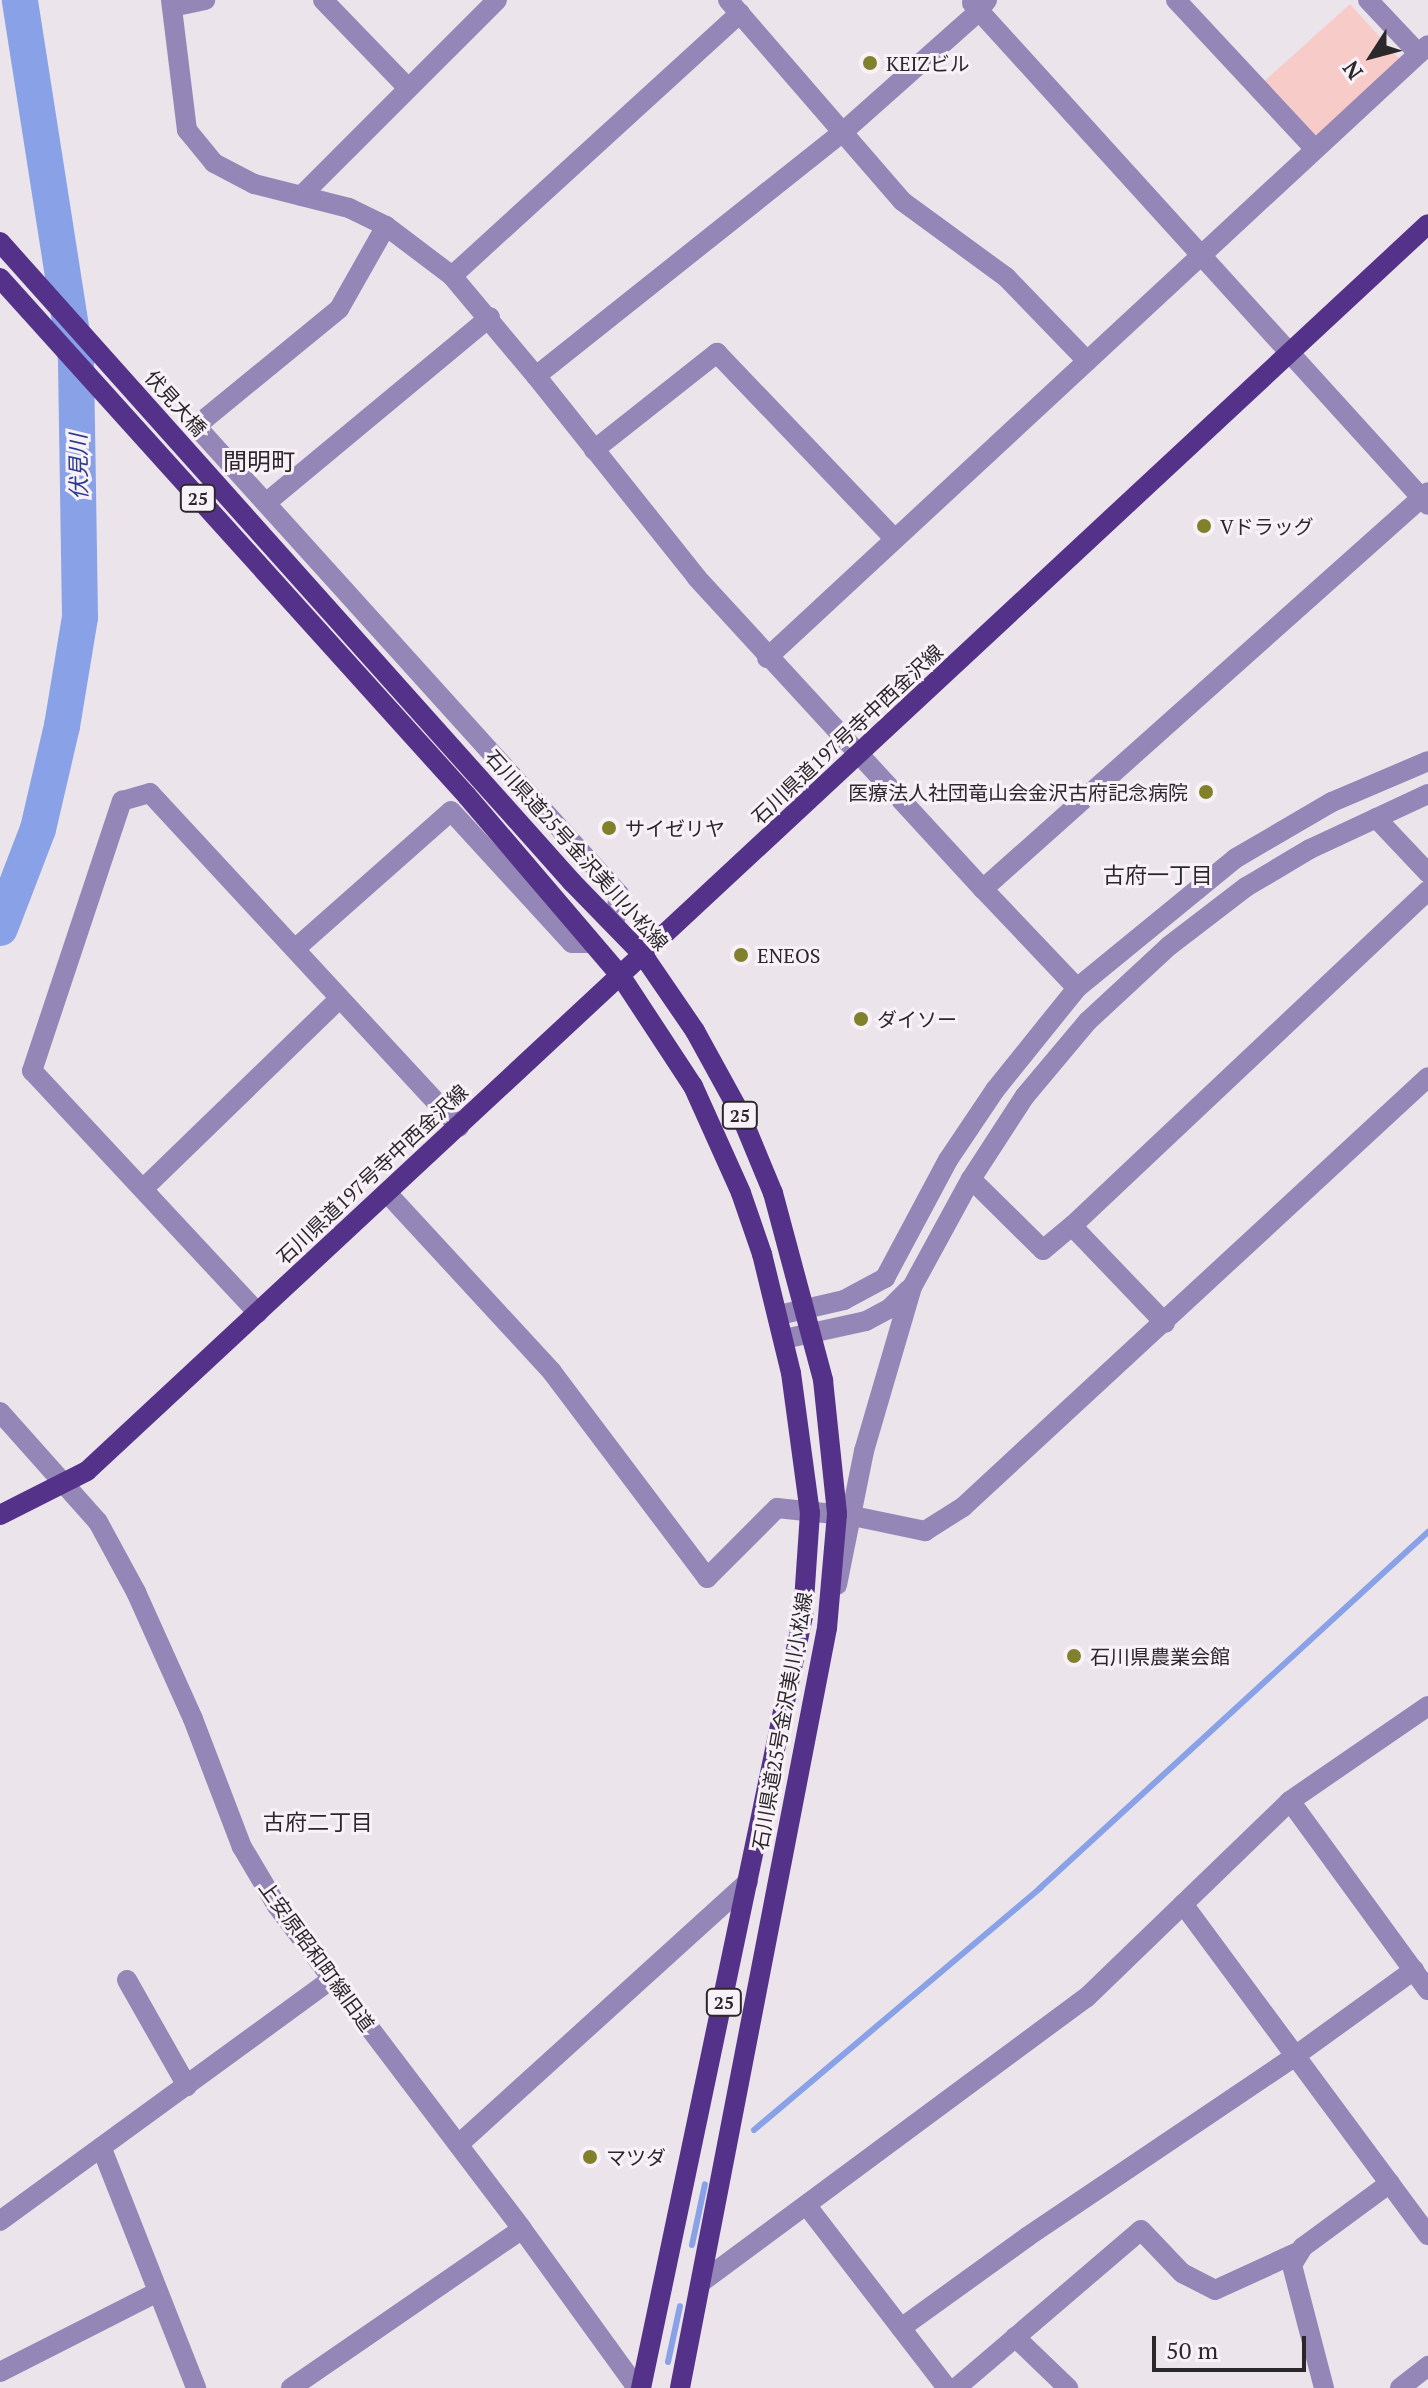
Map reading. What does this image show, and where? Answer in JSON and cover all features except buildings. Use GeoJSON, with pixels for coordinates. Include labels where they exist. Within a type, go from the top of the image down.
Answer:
{"type":"FeatureCollection","features":[{"type":"Feature","properties":{"kind":"main road","name":"石川県道197号寺中西金沢線"},"geometry":{"type":"LineString","coordinates":[[0,1515],[87,1471],[1428,224]]}},
{"type":"Feature","properties":{"kind":"main road","name":"伏見大橋"},"geometry":{"type":"LineString","coordinates":[[0,242],[413,704]]}},
{"type":"Feature","properties":{"kind":"main road","name":"石川県道25号金沢美川小松線"},"geometry":{"type":"LineString","coordinates":[[0,278],[396,719],[620,975],[693,1086],[741,1193],[779,1315],[810,1513],[803,1616],[639,2388]]}},
{"type":"Feature","properties":{"kind":"main road","name":"石川県道25号金沢美川小松線"},"geometry":{"type":"LineString","coordinates":[[413,704],[643,955],[695,1031],[739,1111],[773,1193],[807,1309],[823,1380],[845,1515],[827,1628],[680,2388]]}},
{"type":"Feature","properties":{"kind":"street"},"geometry":{"type":"LineString","coordinates":[[205,0],[172,3],[187,130],[214,163],[254,184],[349,208],[386,226],[452,276],[490,317],[697,578],[767,658],[1077,988]]}},
{"type":"Feature","properties":{"kind":"street"},"geometry":{"type":"LineString","coordinates":[[323,0],[408,88]]}},
{"type":"Feature","properties":{"kind":"street"},"geometry":{"type":"LineString","coordinates":[[301,196],[497,0]]}},
{"type":"Feature","properties":{"kind":"street"},"geometry":{"type":"LineString","coordinates":[[1176,0],[1315,149]]}},
{"type":"Feature","properties":{"kind":"street"},"geometry":{"type":"LineString","coordinates":[[767,658],[1423,49],[1368,0]]}},
{"type":"Feature","properties":{"kind":"street"},"geometry":{"type":"LineString","coordinates":[[536,376],[843,132],[978,4],[1202,255],[1426,498],[983,889]]}},
{"type":"Feature","properties":{"kind":"street"},"geometry":{"type":"LineString","coordinates":[[452,276],[734,7],[902,201],[1006,277],[1087,361]]}},
{"type":"Feature","properties":{"kind":"street"},"geometry":{"type":"LineString","coordinates":[[386,226],[339,309],[196,426],[619,894],[614,925]]}},
{"type":"Feature","properties":{"kind":"street"},"geometry":{"type":"LineString","coordinates":[[266,503],[490,317]]}},
{"type":"Feature","properties":{"kind":"street"},"geometry":{"type":"LineString","coordinates":[[594,450],[717,353],[895,539]]}},
{"type":"Feature","properties":{"kind":"street"},"geometry":{"type":"LineString","coordinates":[[779,1315],[844,1300],[885,1278],[948,1160],[987,1102],[1077,988],[1236,858],[1332,802],[1428,761]]}},
{"type":"Feature","properties":{"kind":"street"},"geometry":{"type":"LineString","coordinates":[[258,1313],[32,1071],[122,801],[150,793],[459,1127]]}},
{"type":"Feature","properties":{"kind":"street"},"geometry":{"type":"LineString","coordinates":[[845,1515],[912,1287],[971,1179],[1025,1096],[1088,1021],[1169,946],[1246,887],[1310,849],[1428,794]]}},
{"type":"Feature","properties":{"kind":"street"},"geometry":{"type":"LineString","coordinates":[[295,949],[451,811],[572,943],[592,943]]}},
{"type":"Feature","properties":{"kind":"street"},"geometry":{"type":"LineString","coordinates":[[1376,818],[1428,873]]}},
{"type":"Feature","properties":{"kind":"street"},"geometry":{"type":"LineString","coordinates":[[971,1179],[1043,1250],[1428,891]]}},
{"type":"Feature","properties":{"kind":"street"},"geometry":{"type":"LineString","coordinates":[[143,1189],[340,998]]}},
{"type":"Feature","properties":{"kind":"street"},"geometry":{"type":"LineString","coordinates":[[388,1194],[552,1372],[707,1578],[777,1508],[845,1515],[925,1531],[963,1507],[1428,1077]]}},
{"type":"Feature","properties":{"kind":"street"},"geometry":{"type":"LineString","coordinates":[[1072,1226],[1165,1323]]}},
{"type":"Feature","properties":{"kind":"street"},"geometry":{"type":"LineString","coordinates":[[784,1339],[866,1321],[889,1309],[912,1287]]}},
{"type":"Feature","properties":{"kind":"street","name":"上安原昭和町線旧道"},"geometry":{"type":"LineString","coordinates":[[0,1412],[98,1522],[136,1592],[193,1719],[242,1847],[277,1906],[459,2144],[639,2388]]}},
{"type":"Feature","properties":{"kind":"street"},"geometry":{"type":"LineString","coordinates":[[703,2281],[1086,1998],[1290,1801],[1428,1706]]}},
{"type":"Feature","properties":{"kind":"street"},"geometry":{"type":"LineString","coordinates":[[1290,1801],[1428,1990]]}},
{"type":"Feature","properties":{"kind":"street"},"geometry":{"type":"LineString","coordinates":[[459,2144],[748,1882]]}},
{"type":"Feature","properties":{"kind":"street"},"geometry":{"type":"LineString","coordinates":[[1183,1904],[1428,2235]]}},
{"type":"Feature","properties":{"kind":"street"},"geometry":{"type":"LineString","coordinates":[[901,2328],[1027,2237],[1295,2056],[1414,1970]]}},
{"type":"Feature","properties":{"kind":"street"},"geometry":{"type":"LineString","coordinates":[[127,1980],[187,2086]]}},
{"type":"Feature","properties":{"kind":"street"},"geometry":{"type":"LineString","coordinates":[[0,2221],[331,1980]]}},
{"type":"Feature","properties":{"kind":"street"},"geometry":{"type":"LineString","coordinates":[[102,2149],[196,2388]]}},
{"type":"Feature","properties":{"kind":"street"},"geometry":{"type":"LineString","coordinates":[[956,2388],[1141,2230],[1182,2273],[1215,2290],[1300,2251],[1390,2183]]}},
{"type":"Feature","properties":{"kind":"street"},"geometry":{"type":"LineString","coordinates":[[807,2206],[947,2388]]}},
{"type":"Feature","properties":{"kind":"street"},"geometry":{"type":"LineString","coordinates":[[291,2388],[522,2229]]}},
{"type":"Feature","properties":{"kind":"street"},"geometry":{"type":"LineString","coordinates":[[1300,2251],[1292,2265],[1324,2388]]}},
{"type":"Feature","properties":{"kind":"street"},"geometry":{"type":"LineString","coordinates":[[0,2372],[158,2292]]}},
{"type":"Feature","properties":{"kind":"street"},"geometry":{"type":"LineString","coordinates":[[1015,2337],[1068,2388]]}},
{"type":"Feature","properties":{"kind":"street"},"geometry":{"type":"LineString","coordinates":[[1400,2388],[1428,2366]]}},
{"type":"Feature","properties":{"kind":"shaded area"},"geometry":{"type":"Polygon","coordinates":[[[1350,4],[1401,60],[1306,145],[1256,89],[1350,4]]]}},
{"type":"Feature","properties":{"kind":"waterway","name":"伏見川"},"geometry":{"type":"LineString","coordinates":[[0,928],[38,829],[62,726],[80,617],[76,359],[20,0]]}},
{"type":"Feature","properties":{"kind":"waterway"},"geometry":{"type":"LineString","coordinates":[[754,2130],[1040,1888],[1428,1532]]}},
{"type":"Feature","properties":{"kind":"waterway"},"geometry":{"type":"LineString","coordinates":[[692,2245],[705,2184]]}},
{"type":"Feature","properties":{"kind":"waterway"},"geometry":{"type":"LineString","coordinates":[[668,2362],[680,2306]]}},
{"type":"Feature","properties":{"kind":"place","name":"KEIZビル"},"geometry":{"type":"Point","coordinates":[870,63]}},
{"type":"Feature","properties":{"kind":"place","name":"Vドラッグ"},"geometry":{"type":"Point","coordinates":[1204,526]}},
{"type":"Feature","properties":{"kind":"place","name":"医療法人社団竜山会金沢古府記念病院"},"geometry":{"type":"Point","coordinates":[1206,792]}},
{"type":"Feature","properties":{"kind":"place","name":"サイゼリヤ"},"geometry":{"type":"Point","coordinates":[609,828]}},
{"type":"Feature","properties":{"kind":"place","name":"ENEOS"},"geometry":{"type":"Point","coordinates":[741,955]}},
{"type":"Feature","properties":{"kind":"place","name":"ダイソー"},"geometry":{"type":"Point","coordinates":[861,1019]}},
{"type":"Feature","properties":{"kind":"place","name":"石川県農業会館"},"geometry":{"type":"Point","coordinates":[1074,1656]}},
{"type":"Feature","properties":{"kind":"place","name":"マツダ"},"geometry":{"type":"Point","coordinates":[590,2157]}},
{"type":"Feature","properties":{"kind":"district","name":"間明町"},"geometry":{"type":"Point","coordinates":[259,462]}},
{"type":"Feature","properties":{"kind":"district","name":"古府一丁目"},"geometry":{"type":"Point","coordinates":[1158,875]}},
{"type":"Feature","properties":{"kind":"district","name":"古府二丁目"},"geometry":{"type":"Point","coordinates":[318,1822]}}]}
